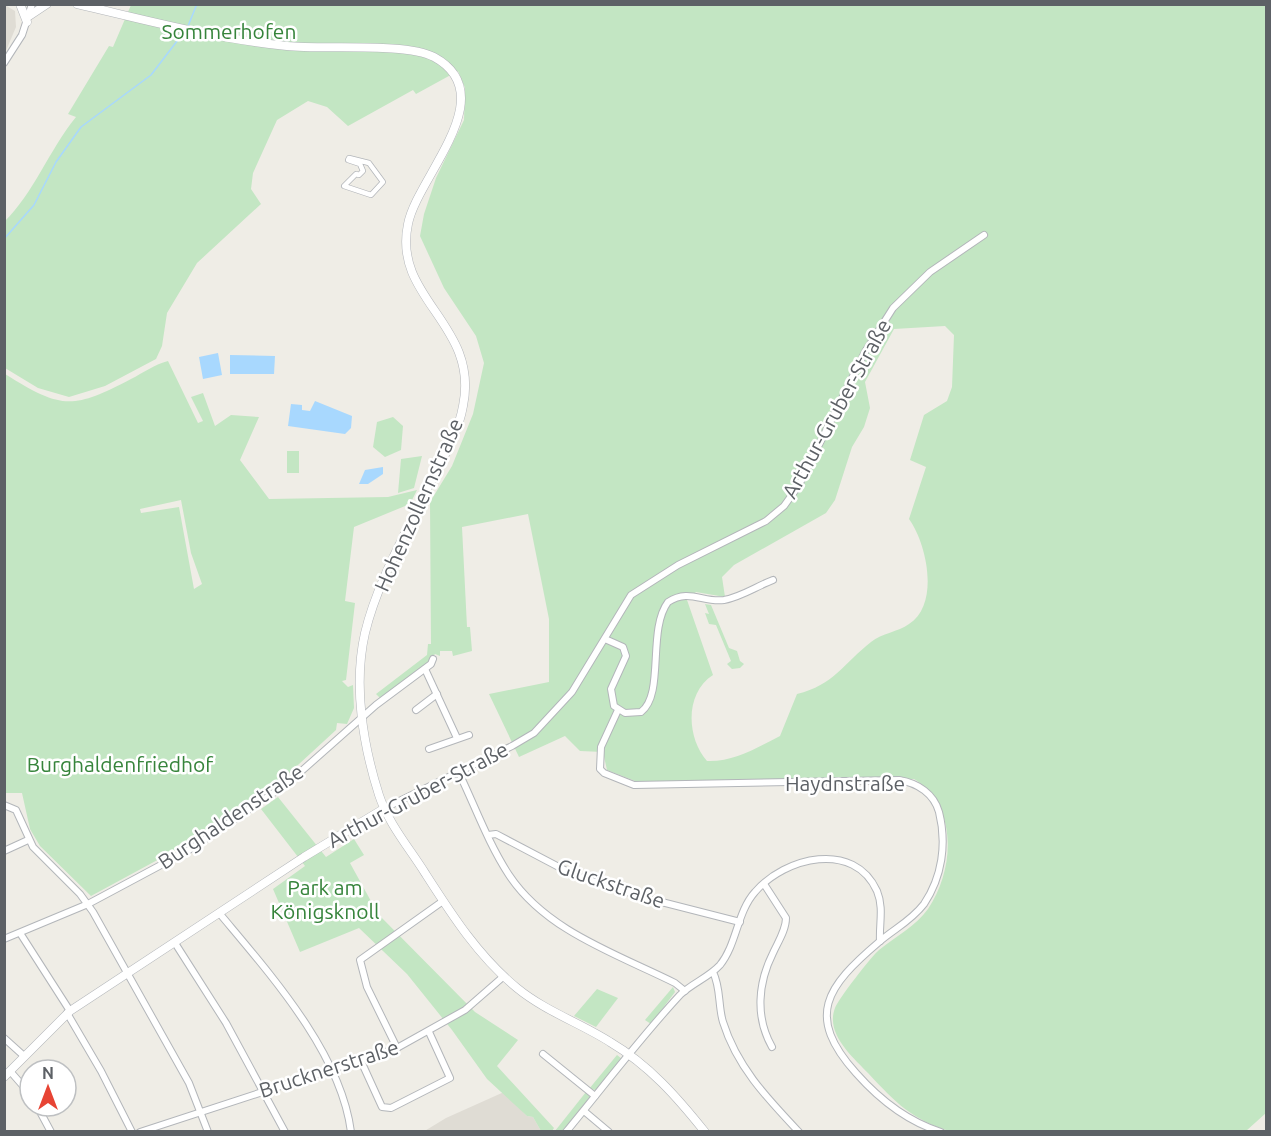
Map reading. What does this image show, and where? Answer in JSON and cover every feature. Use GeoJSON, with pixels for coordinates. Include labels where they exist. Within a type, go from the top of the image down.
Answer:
{"type":"FeatureCollection","features":[{"type":"Feature","properties":{"kind":"street"},"geometry":{"type":"LineString","coordinates":[[20,4],[28,19]]}},
{"type":"Feature","properties":{"kind":"street"},"geometry":{"type":"LineString","coordinates":[[4,63],[28,19],[32,4]]}},
{"type":"Feature","properties":{"kind":"street"},"geometry":{"type":"LineString","coordinates":[[28,19],[47,4]]}},
{"type":"Feature","properties":{"kind":"street","name":"Hohenzollernstraße"},"geometry":{"type":"LineString","coordinates":[[76,4],[194,30],[289,47],[412,50],[441,62],[453,76],[459,91],[460,117],[414,207],[406,242],[407,259],[416,282],[457,343],[465,378],[465,400],[456,430],[392,563],[369,620],[361,662],[363,718],[379,796],[463,932],[504,976],[529,997],[630,1055],[669,1089],[705,1131]]}},
{"type":"Feature","properties":{"kind":"street"},"geometry":{"type":"LineString","coordinates":[[349,158],[369,163],[383,182],[371,195],[344,186],[356,174],[359,175],[363,171],[360,164],[348,160],[349,158]]}},
{"type":"Feature","properties":{"kind":"street","name":"Arthur-Gruber-Straße"},"geometry":{"type":"LineString","coordinates":[[7,1074],[69,1012],[304,857],[385,808],[512,746],[546,722],[572,692],[626,601],[638,590],[678,565],[766,521],[784,506],[799,484],[866,352],[893,308],[930,272],[984,235]]}},
{"type":"Feature","properties":{"kind":"street"},"geometry":{"type":"LineString","coordinates":[[605,639],[618,644],[625,651],[625,661],[611,689],[612,700],[618,710],[636,713],[644,709],[650,700],[657,627],[668,602],[688,595],[719,600],[728,599],[773,580]]}},
{"type":"Feature","properties":{"kind":"street","name":"Burghaldenstraße"},"geometry":{"type":"LineString","coordinates":[[4,939],[88,904],[177,857],[270,797],[425,669],[433,659]]}},
{"type":"Feature","properties":{"kind":"street"},"geometry":{"type":"LineString","coordinates":[[425,669],[457,738]]}},
{"type":"Feature","properties":{"kind":"street"},"geometry":{"type":"LineString","coordinates":[[416,710],[437,694]]}},
{"type":"Feature","properties":{"kind":"street","name":"Haydnstraße"},"geometry":{"type":"LineString","coordinates":[[618,710],[601,747],[600,769],[604,773],[634,785],[899,780],[919,786],[930,795],[938,810],[943,838],[939,871],[924,904],[906,923],[880,941],[846,975],[828,1001],[827,1029],[831,1042],[852,1069],[889,1106],[918,1123],[941,1131]]}},
{"type":"Feature","properties":{"kind":"street"},"geometry":{"type":"LineString","coordinates":[[429,750],[469,735]]}},
{"type":"Feature","properties":{"kind":"street"},"geometry":{"type":"LineString","coordinates":[[459,772],[513,882],[551,919],[675,983],[685,991]]}},
{"type":"Feature","properties":{"kind":"street"},"geometry":{"type":"LineString","coordinates":[[4,805],[16,810],[28,840],[88,904],[202,1110],[208,1131]]}},
{"type":"Feature","properties":{"kind":"street","name":"Gluckstraße"},"geometry":{"type":"LineString","coordinates":[[488,835],[499,836],[545,862],[594,882],[740,922]]}},
{"type":"Feature","properties":{"kind":"street"},"geometry":{"type":"LineString","coordinates":[[4,850],[28,840]]}},
{"type":"Feature","properties":{"kind":"street"},"geometry":{"type":"LineString","coordinates":[[566,1131],[685,991],[713,972],[728,951],[751,897],[764,884],[787,868],[805,861],[834,859],[852,864],[868,877],[880,898],[880,941]]}},
{"type":"Feature","properties":{"kind":"street"},"geometry":{"type":"LineString","coordinates":[[764,884],[786,918],[782,934],[768,963],[760,1006],[762,1026],[772,1047]]}},
{"type":"Feature","properties":{"kind":"street"},"geometry":{"type":"LineString","coordinates":[[397,1048],[367,987],[360,960],[443,901]]}},
{"type":"Feature","properties":{"kind":"street"},"geometry":{"type":"LineString","coordinates":[[220,914],[281,990],[333,1069],[345,1098],[351,1131]]}},
{"type":"Feature","properties":{"kind":"street"},"geometry":{"type":"LineString","coordinates":[[20,933],[69,1012],[132,1131]]}},
{"type":"Feature","properties":{"kind":"street"},"geometry":{"type":"LineString","coordinates":[[175,943],[226,1023],[285,1131]]}},
{"type":"Feature","properties":{"kind":"street"},"geometry":{"type":"LineString","coordinates":[[713,972],[717,979],[722,1019],[736,1056],[762,1094],[799,1131]]}},
{"type":"Feature","properties":{"kind":"street","name":"Brucknerstraße"},"geometry":{"type":"LineString","coordinates":[[140,1131],[397,1048],[429,1032],[479,1000],[504,976]]}},
{"type":"Feature","properties":{"kind":"street"},"geometry":{"type":"LineString","coordinates":[[361,1061],[382,1107],[392,1108],[450,1078],[429,1032]]}},
{"type":"Feature","properties":{"kind":"street"},"geometry":{"type":"LineString","coordinates":[[4,1038],[24,1056]]}},
{"type":"Feature","properties":{"kind":"street"},"geometry":{"type":"LineString","coordinates":[[543,1054],[595,1096]]}},
{"type":"Feature","properties":{"kind":"street"},"geometry":{"type":"LineString","coordinates":[[584,1111],[609,1131]]}},
{"type":"Feature","properties":{"kind":"shaded area"},"geometry":{"type":"Polygon","coordinates":[[[5,5],[15,11],[16,27],[5,53],[5,5]]]}},
{"type":"Feature","properties":{"kind":"shaded area"},"geometry":{"type":"Polygon","coordinates":[[[504,1092],[527,1116],[533,1117],[541,1131],[423,1132],[446,1118],[504,1092]]]}},
{"type":"Feature","properties":{"kind":"green space","name":"Sommerhofen"},"geometry":{"type":"Polygon","coordinates":[[[131,5],[1266,5],[1266,1113],[1246,1131],[952,1132],[926,1122],[906,1109],[848,1052],[837,1036],[833,1018],[838,1003],[869,961],[879,950],[918,921],[937,893],[947,857],[948,839],[939,805],[914,779],[640,783],[607,770],[603,752],[580,751],[565,736],[519,757],[489,694],[549,682],[549,619],[528,514],[462,527],[467,627],[470,627],[472,651],[453,656],[452,651],[440,651],[440,656],[435,654],[426,665],[380,698],[376,694],[427,655],[428,644],[431,644],[430,502],[452,466],[473,414],[484,363],[476,336],[444,288],[420,236],[424,214],[436,178],[464,120],[465,88],[458,71],[416,94],[413,90],[348,126],[327,107],[308,101],[277,120],[253,173],[251,189],[261,204],[197,263],[167,313],[162,346],[156,359],[105,386],[69,397],[38,388],[5,368],[4,222],[15,211],[33,185],[76,117],[68,114],[109,46],[113,47],[131,5]],[[945,326],[894,329],[865,382],[870,408],[864,427],[852,447],[835,500],[826,513],[734,565],[722,577],[725,597],[696,592],[687,600],[713,675],[697,693],[692,716],[695,740],[707,761],[736,757],[780,736],[797,694],[830,679],[871,642],[905,627],[919,615],[925,603],[927,573],[921,543],[909,519],[926,467],[910,460],[924,415],[947,401],[952,387],[954,335],[945,326]]]}},
{"type":"Feature","properties":{"kind":"green space","name":"Burghaldenfriedhof"},"geometry":{"type":"Polygon","coordinates":[[[168,361],[198,423],[203,421],[191,397],[203,393],[215,426],[231,415],[259,417],[240,460],[269,499],[388,497],[417,490],[410,504],[354,527],[345,601],[355,603],[346,680],[342,681],[348,687],[353,685],[354,708],[347,724],[337,723],[336,730],[286,776],[261,794],[174,851],[91,896],[40,846],[30,829],[22,793],[5,793],[5,374],[24,386],[54,399],[80,400],[111,389],[168,361]],[[181,500],[140,509],[141,513],[179,507],[194,589],[202,584],[191,553],[181,500]]]}},
{"type":"Feature","properties":{"kind":"green space"},"geometry":{"type":"Polygon","coordinates":[[[393,417],[403,426],[401,450],[385,457],[373,447],[377,422],[393,417]]]}},
{"type":"Feature","properties":{"kind":"green space"},"geometry":{"type":"Polygon","coordinates":[[[287,451],[299,451],[299,473],[287,473],[287,451]]]}},
{"type":"Feature","properties":{"kind":"green space"},"geometry":{"type":"Polygon","coordinates":[[[422,456],[414,488],[398,493],[401,459],[422,456]]]}},
{"type":"Feature","properties":{"kind":"green space"},"geometry":{"type":"Polygon","coordinates":[[[705,604],[711,605],[729,648],[737,651],[740,661],[744,664],[740,668],[732,669],[727,664],[731,661],[716,625],[709,624],[705,613],[709,614],[705,604]]]}},
{"type":"Feature","properties":{"kind":"green space","name":"Park am Königsknoll"},"geometry":{"type":"Polygon","coordinates":[[[278,797],[326,857],[354,839],[364,855],[350,863],[378,914],[475,1012],[518,1040],[497,1066],[554,1128],[552,1131],[541,1131],[533,1117],[527,1116],[487,1079],[452,1030],[407,974],[359,928],[300,952],[273,889],[305,866],[261,809],[278,797]]]}},
{"type":"Feature","properties":{"kind":"green space"},"geometry":{"type":"Polygon","coordinates":[[[673,987],[675,992],[651,1024],[645,1020],[673,987]]]}},
{"type":"Feature","properties":{"kind":"green space"},"geometry":{"type":"Polygon","coordinates":[[[597,989],[618,998],[596,1027],[574,1016],[597,989]]]}},
{"type":"Feature","properties":{"kind":"green space"},"geometry":{"type":"Polygon","coordinates":[[[617,1055],[622,1059],[596,1090],[589,1089],[617,1055]]]}},
{"type":"Feature","properties":{"kind":"green space"},"geometry":{"type":"Polygon","coordinates":[[[586,1092],[590,1097],[562,1131],[555,1131],[586,1092]]]}},
{"type":"Feature","properties":{"kind":"water"},"geometry":{"type":"Polygon","coordinates":[[[218,353],[222,375],[203,379],[199,357],[218,353]]]}},
{"type":"Feature","properties":{"kind":"water"},"geometry":{"type":"Polygon","coordinates":[[[230,355],[275,356],[274,374],[230,374],[230,355]]]}},
{"type":"Feature","properties":{"kind":"water"},"geometry":{"type":"Polygon","coordinates":[[[315,401],[352,416],[351,428],[345,434],[288,426],[291,404],[302,405],[302,410],[310,411],[315,401]]]}},
{"type":"Feature","properties":{"kind":"water"},"geometry":{"type":"Polygon","coordinates":[[[383,467],[383,474],[368,484],[359,484],[365,470],[383,467]]]}},
{"type":"Feature","properties":{"kind":"waterway"},"geometry":{"type":"LineString","coordinates":[[188,26],[197,4]]}},
{"type":"Feature","properties":{"kind":"waterway"},"geometry":{"type":"LineString","coordinates":[[4,239],[34,205],[56,162],[81,127],[151,75],[184,32]]}}]}
